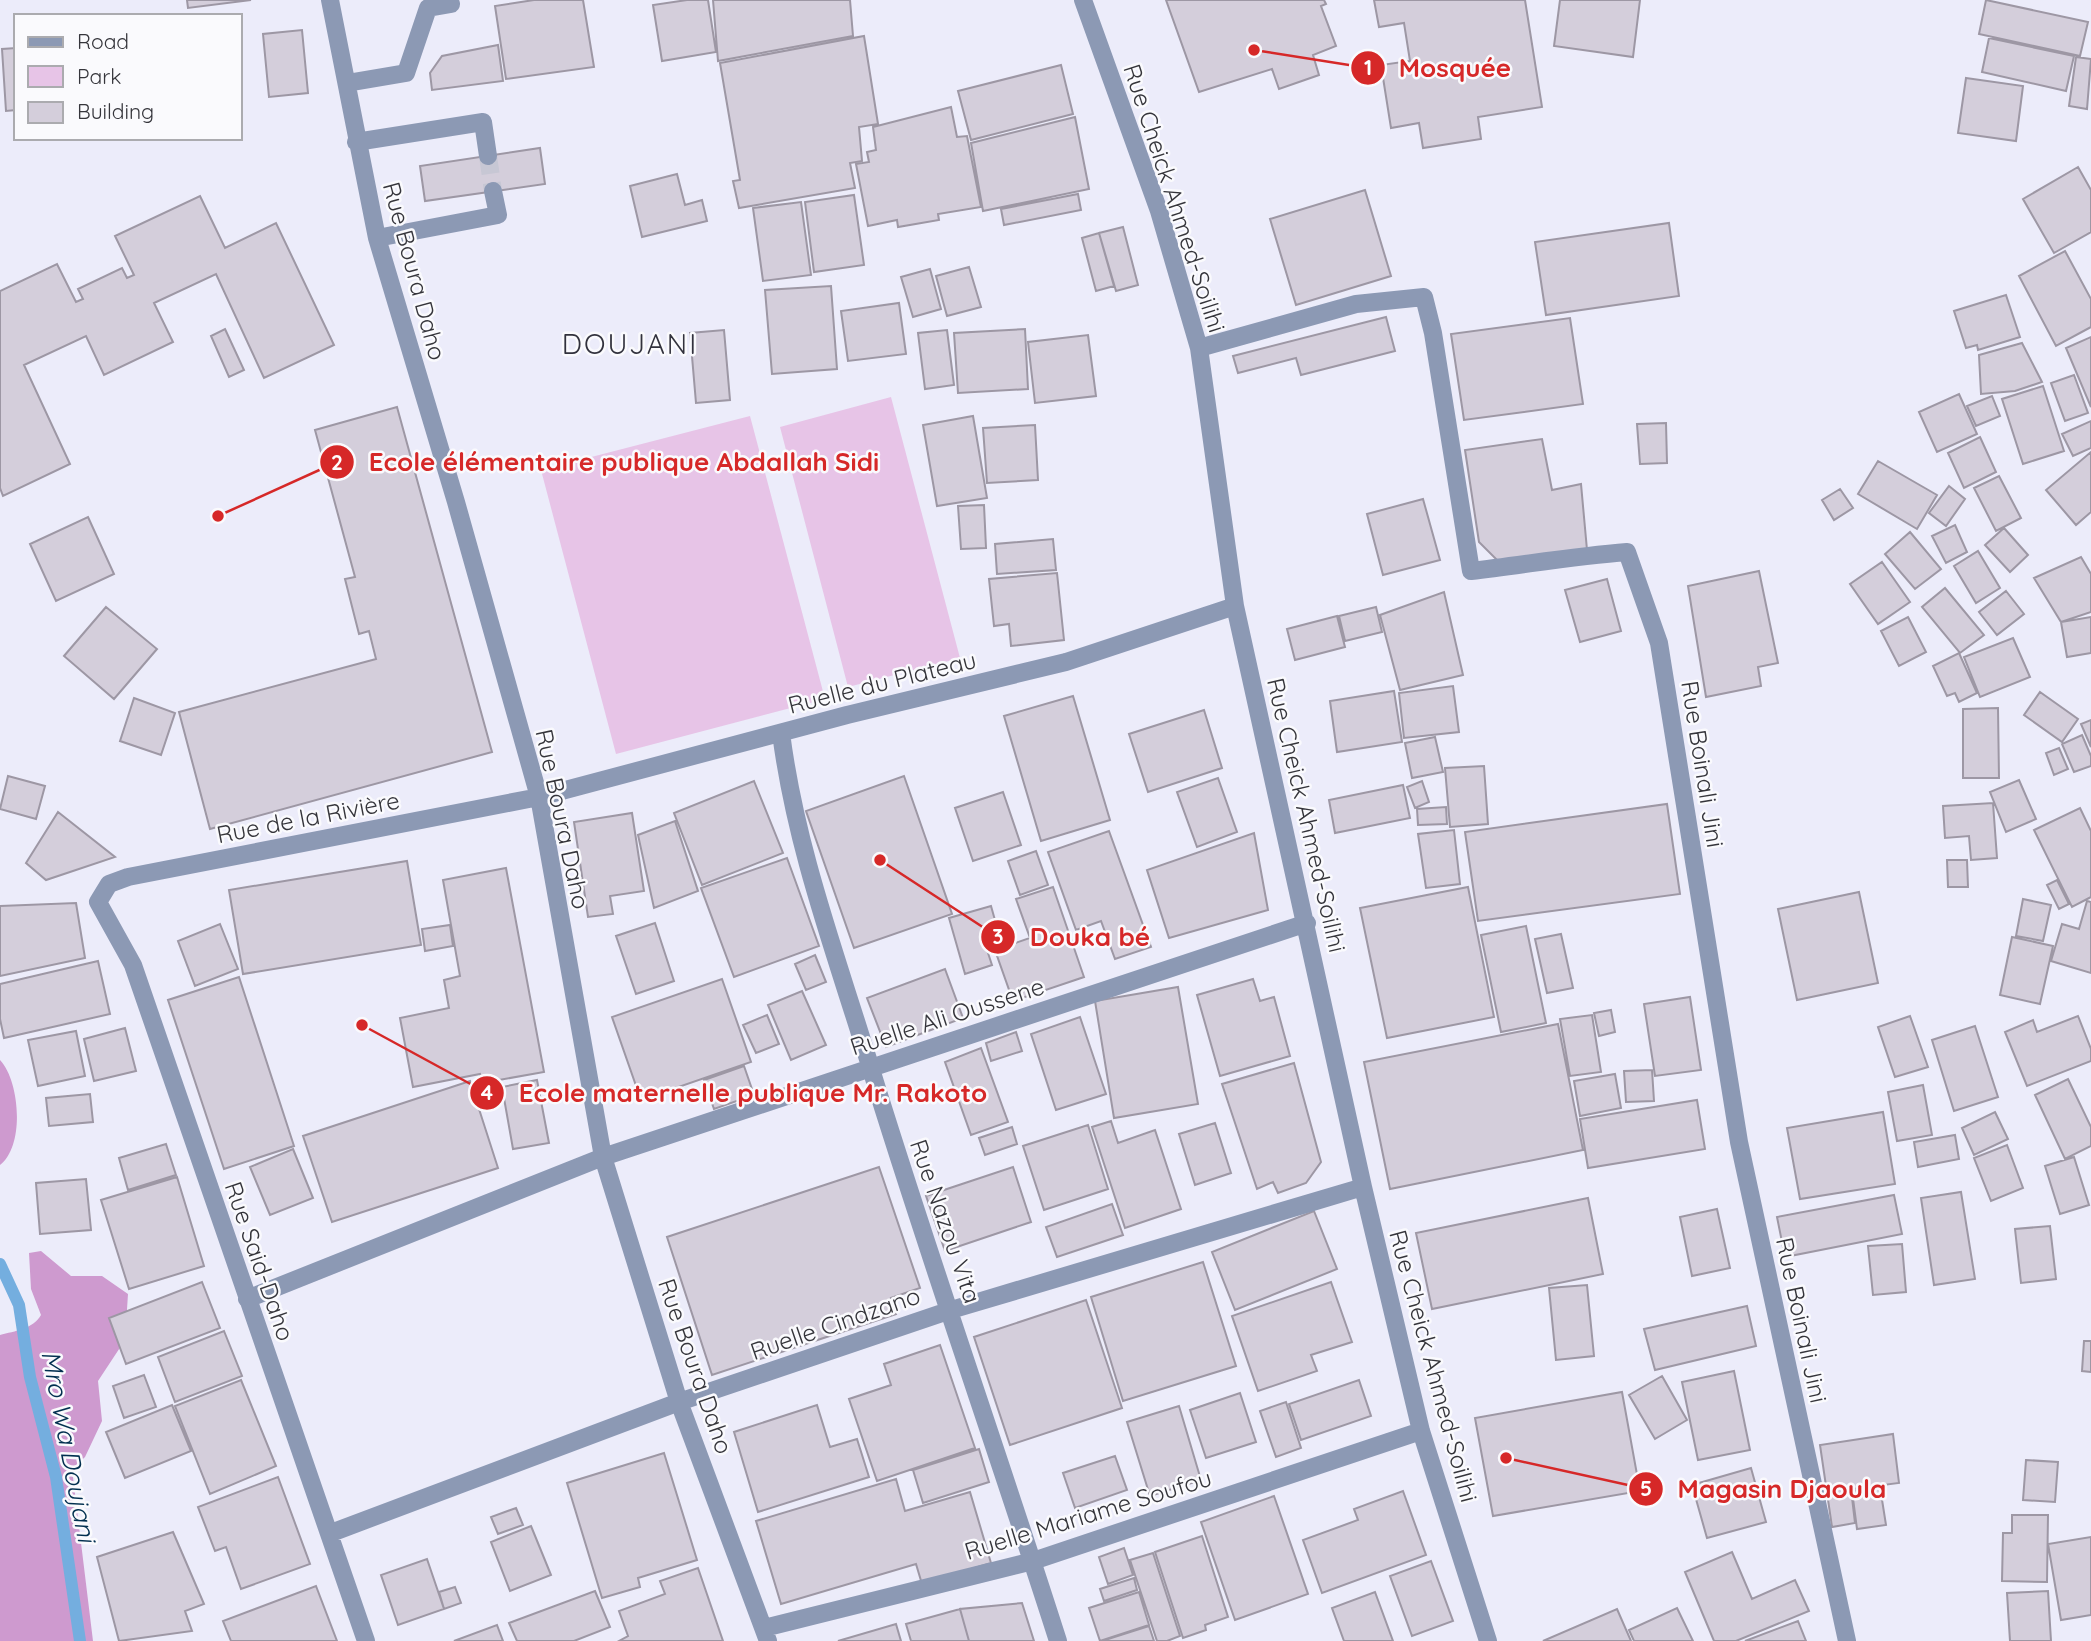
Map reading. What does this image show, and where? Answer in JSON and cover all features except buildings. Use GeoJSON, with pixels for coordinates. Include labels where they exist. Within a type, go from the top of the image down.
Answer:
{"type":"FeatureCollection","features":[{"type":"Feature","properties":{"kind":"street","name":"Rue Boura Daho"},"geometry":{"type":"LineString","coordinates":[[330,0],[377,238],[456,502],[538,797],[603,1157],[679,1402],[766,1635]]}},
{"type":"Feature","properties":{"kind":"street","name":"Rue Cheick Ahmed-Soilihi"},"geometry":{"type":"LineString","coordinates":[[1083,0],[1159,211],[1199,348],[1235,606],[1307,923],[1363,1187],[1421,1431],[1488,1641]]}},
{"type":"Feature","properties":{"kind":"street"},"geometry":{"type":"LineString","coordinates":[[346,83],[406,74],[428,8],[451,4]]}},
{"type":"Feature","properties":{"kind":"street"},"geometry":{"type":"LineString","coordinates":[[356,142],[483,122],[488,156]]}},
{"type":"Feature","properties":{"kind":"street"},"geometry":{"type":"LineString","coordinates":[[377,238],[498,215],[493,191]]}},
{"type":"Feature","properties":{"kind":"street","name":"Rue Boinali Jini"},"geometry":{"type":"LineString","coordinates":[[1199,348],[1356,304],[1424,296],[1433,333],[1471,571],[1559,561],[1580,555],[1627,552],[1659,643],[1739,1142],[1847,1641]]}},
{"type":"Feature","properties":{"kind":"street","name":"Ruelle du Plateau"},"geometry":{"type":"LineString","coordinates":[[538,797],[1066,662],[1235,606]]}},
{"type":"Feature","properties":{"kind":"street","name":"Rue Nazou Vita"},"geometry":{"type":"LineString","coordinates":[[781,733],[789,795],[813,889],[871,1068],[906,1188],[951,1310],[1058,1641]]}},
{"type":"Feature","properties":{"kind":"street","name":"Rue de la Rivière"},"geometry":{"type":"LineString","coordinates":[[98,902],[109,884],[128,877],[538,797]]}},
{"type":"Feature","properties":{"kind":"street","name":"Rue Said-Daho"},"geometry":{"type":"LineString","coordinates":[[98,902],[133,965],[247,1299],[331,1533],[366,1641]]}},
{"type":"Feature","properties":{"kind":"street","name":"Ruelle Ali Oussene"},"geometry":{"type":"LineString","coordinates":[[247,1299],[603,1157],[1307,923]]}},
{"type":"Feature","properties":{"kind":"street","name":"Ruelle Cindzano"},"geometry":{"type":"LineString","coordinates":[[331,1533],[679,1402],[951,1310],[1363,1187]]}},
{"type":"Feature","properties":{"kind":"street","name":"Ruelle Mariame Soufou"},"geometry":{"type":"LineString","coordinates":[[766,1635],[1032,1561],[1421,1431]]}},
{"type":"Feature","properties":{"kind":"green space"},"geometry":{"type":"Polygon","coordinates":[[[891,397],[960,658],[848,687],[780,427],[891,397]]]}},
{"type":"Feature","properties":{"kind":"green space"},"geometry":{"type":"Polygon","coordinates":[[[750,416],[825,699],[616,754],[541,470],[750,416]]]}},
{"type":"Feature","properties":{"kind":"shaded area"},"geometry":{"type":"Polygon","coordinates":[[[0,1060],[12,1083],[17,1113],[13,1144],[0,1165],[0,1060]]]}},
{"type":"Feature","properties":{"kind":"shaded area"},"geometry":{"type":"Polygon","coordinates":[[[41,1251],[71,1276],[102,1276],[128,1294],[125,1340],[98,1381],[102,1421],[85,1457],[72,1469],[93,1641],[0,1641],[0,1335],[28,1326],[41,1315],[31,1289],[29,1253],[41,1251]]]}},
{"type":"Feature","properties":{"kind":"waterway","name":"Mro Wa Doujani"},"geometry":{"type":"LineString","coordinates":[[0,1264],[19,1305],[30,1377],[56,1477],[80,1641]]}},
{"type":"Feature","properties":{"kind":"tunnel"},"geometry":{"type":"LineString","coordinates":[[488,156],[493,191]]}},
{"type":"Feature","properties":{"kind":"place","name":"Mosquée"},"geometry":{"type":"Point","coordinates":[1254,50]}},
{"type":"Feature","properties":{"kind":"place","name":"Ecole élémentaire publique Abdallah Sidi"},"geometry":{"type":"Point","coordinates":[218,516]}},
{"type":"Feature","properties":{"kind":"place","name":"Douka bé"},"geometry":{"type":"Point","coordinates":[880,860]}},
{"type":"Feature","properties":{"kind":"place","name":"Ecole maternelle publique Mr. Rakoto"},"geometry":{"type":"Point","coordinates":[362,1025]}},
{"type":"Feature","properties":{"kind":"place","name":"Magasin Djaoula"},"geometry":{"type":"Point","coordinates":[1506,1458]}},
{"type":"Feature","properties":{"kind":"district","name":"DOUJANI"},"geometry":{"type":"Point","coordinates":[630,343]}}]}
